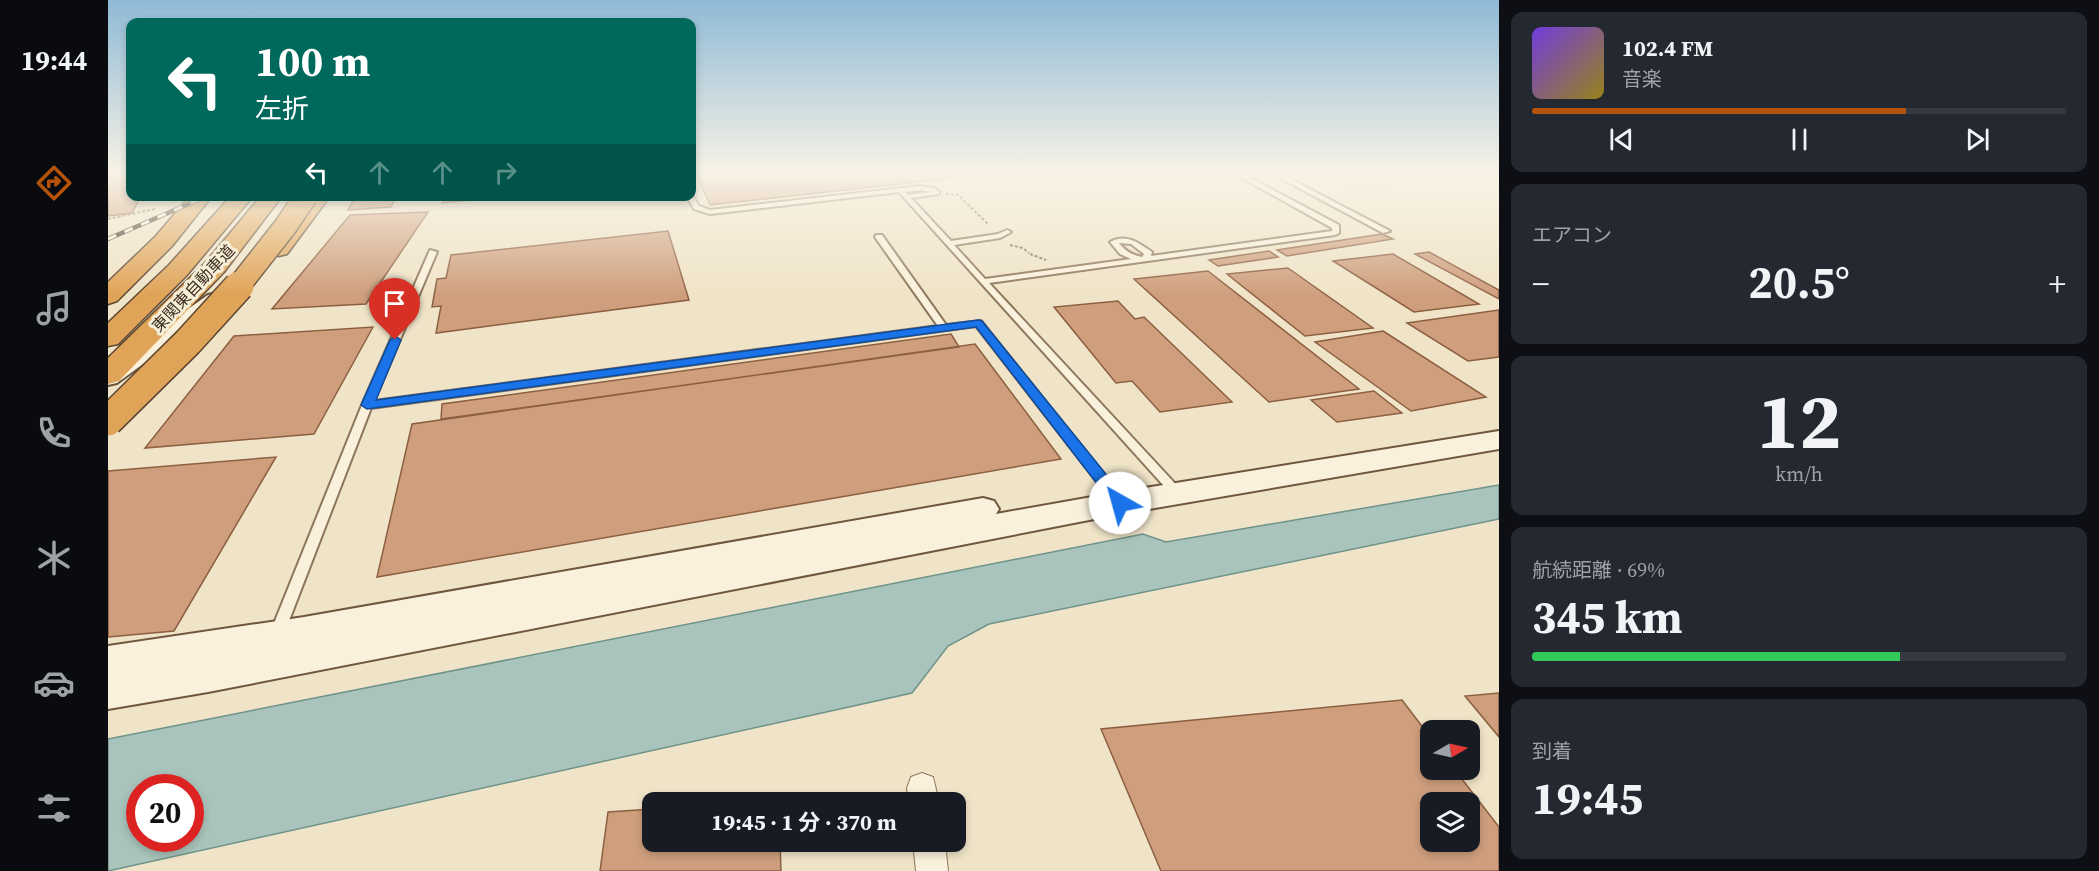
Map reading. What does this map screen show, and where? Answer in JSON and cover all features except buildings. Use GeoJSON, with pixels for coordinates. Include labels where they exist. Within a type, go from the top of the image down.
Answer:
{"type":"FeatureCollection","features":[{"type":"Feature","properties":{"kind":"highway"},"geometry":{"type":"LineString","coordinates":[[108,274],[176,214]]}},
{"type":"Feature","properties":{"kind":"highway"},"geometry":{"type":"LineString","coordinates":[[108,296],[164,241],[183,214]]}},
{"type":"Feature","properties":{"kind":"highway","name":"東関東自動車道"},"geometry":{"type":"LineString","coordinates":[[108,338],[178,270],[227,214]]}},
{"type":"Feature","properties":{"kind":"highway","name":"東関東自動車道"},"geometry":{"type":"LineString","coordinates":[[108,376],[208,274],[258,214]]}},
{"type":"Feature","properties":{"kind":"highway"},"geometry":{"type":"LineString","coordinates":[[108,421],[227,300],[294,214]]}},
{"type":"Feature","properties":{"kind":"highway"},"geometry":{"type":"LineString","coordinates":[[108,412],[213,317],[282,245],[306,214]]}},
{"type":"Feature","properties":{"kind":"street"},"geometry":{"type":"LineString","coordinates":[[108,376],[171,334],[255,269],[282,245]]}},
{"type":"Feature","properties":{"kind":"street"},"geometry":{"type":"LineString","coordinates":[[108,691],[270,651],[1499,423]]}},
{"type":"Feature","properties":{"kind":"street"},"geometry":{"type":"LineString","coordinates":[[1170,485],[1499,440]]}},
{"type":"Feature","properties":{"kind":"street"},"geometry":{"type":"LineString","coordinates":[[108,663],[270,651]]}},
{"type":"Feature","properties":{"kind":"street"},"geometry":{"type":"LineString","coordinates":[[929,852],[932,871]]}},
{"type":"Feature","properties":{"kind":"lane"},"geometry":{"type":"LineString","coordinates":[[922,214],[1170,485]]}},
{"type":"Feature","properties":{"kind":"lane"},"geometry":{"type":"LineString","coordinates":[[985,281],[1335,233],[1336,227],[1311,214]]}},
{"type":"Feature","properties":{"kind":"lane"},"geometry":{"type":"LineString","coordinates":[[1352,214],[1386,231]]}},
{"type":"Feature","properties":{"kind":"lane"},"geometry":{"type":"LineString","coordinates":[[950,243],[1006,236]]}},
{"type":"Feature","properties":{"kind":"lane"},"geometry":{"type":"LineString","coordinates":[[879,237],[944,328]]}},
{"type":"Feature","properties":{"kind":"lane"},"geometry":{"type":"LineString","coordinates":[[270,651],[367,405],[433,252]]}},
{"type":"Feature","properties":{"kind":"lane"},"geometry":{"type":"LineString","coordinates":[[367,405],[978,323],[1114,495]]}},
{"type":"Feature","properties":{"kind":"path"},"geometry":{"type":"LineString","coordinates":[[108,219],[133,214]]}},
{"type":"Feature","properties":{"kind":"path"},"geometry":{"type":"LineString","coordinates":[[977,214],[995,231]]}},
{"type":"Feature","properties":{"kind":"path"},"geometry":{"type":"LineString","coordinates":[[1006,236],[1010,245],[1023,248],[1037,261]]}},
{"type":"Feature","properties":{"kind":"path"},"geometry":{"type":"LineString","coordinates":[[1030,254],[1048,261]]}},
{"type":"Feature","properties":{"kind":"water"},"geometry":{"type":"Polygon","coordinates":[[[1499,485],[1499,519],[989,624],[948,646],[912,693],[204,850],[204,774],[126,774],[126,852],[194,852],[108,871],[108,739],[1143,534],[1166,542],[1499,485]]]}},
{"type":"Feature","properties":{"kind":"railway"},"geometry":{"type":"LineString","coordinates":[[108,239],[166,214]]}},
{"type":"Feature","properties":{"kind":"route"},"geometry":{"type":"LineString","coordinates":[[395,340],[367,405],[978,323],[1120,503]]}}]}
